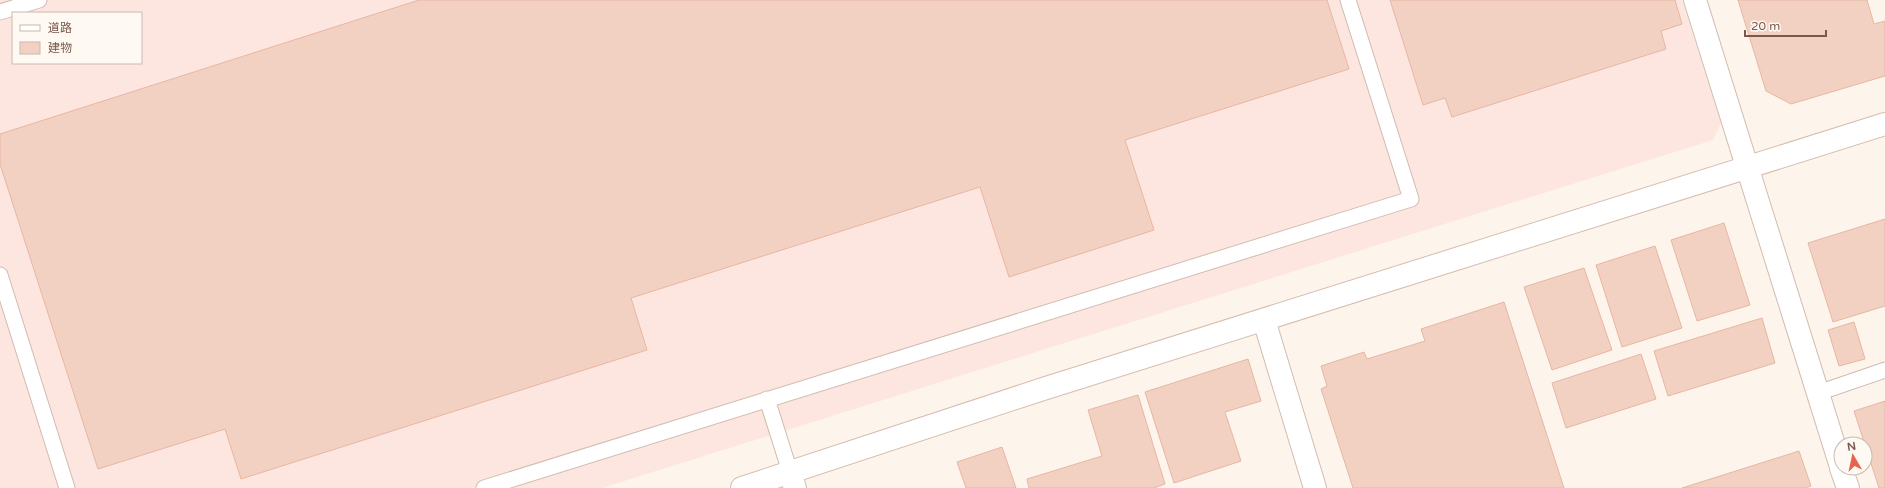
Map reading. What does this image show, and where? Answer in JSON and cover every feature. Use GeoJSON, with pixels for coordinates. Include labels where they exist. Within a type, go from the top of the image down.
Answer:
{"type":"FeatureCollection","features":[{"type":"Feature","properties":{"kind":"street"},"geometry":{"type":"LineString","coordinates":[[1695,0],[1833,441]]}},
{"type":"Feature","properties":{"kind":"street"},"geometry":{"type":"LineString","coordinates":[[742,488],[792,480],[1036,392],[1747,166],[1885,124]]}},
{"type":"Feature","properties":{"kind":"street"},"geometry":{"type":"LineString","coordinates":[[1264,320],[1315,488]]}},
{"type":"Feature","properties":{"kind":"street"},"geometry":{"type":"LineString","coordinates":[[1844,476],[1848,488]]}},
{"type":"Feature","properties":{"kind":"lane"},"geometry":{"type":"LineString","coordinates":[[0,12],[39,0]]}},
{"type":"Feature","properties":{"kind":"lane"},"geometry":{"type":"LineString","coordinates":[[484,488],[1411,199],[1348,0]]}},
{"type":"Feature","properties":{"kind":"lane"},"geometry":{"type":"LineString","coordinates":[[0,275],[67,488]]}},
{"type":"Feature","properties":{"kind":"lane"},"geometry":{"type":"LineString","coordinates":[[1818,393],[1885,370]]}},
{"type":"Feature","properties":{"kind":"lane"},"geometry":{"type":"LineString","coordinates":[[767,400],[792,480]]}},
{"type":"Feature","properties":{"kind":"shaded area"},"geometry":{"type":"Polygon","coordinates":[[[0,0],[1682,0],[1721,123],[1713,140],[602,488],[0,488],[0,0]]]}},
{"type":"Feature","properties":{"kind":"building"},"geometry":{"type":"Polygon","coordinates":[[[419,0],[1327,0],[1349,69],[1125,140],[1154,230],[1009,277],[980,187],[631,298],[647,350],[241,479],[225,429],[98,469],[0,164],[0,134],[419,0]]]}},
{"type":"Feature","properties":{"kind":"building"},"geometry":{"type":"Polygon","coordinates":[[[1390,0],[1675,0],[1682,24],[1661,31],[1666,49],[1452,117],[1445,98],[1423,105],[1390,0]]]}},
{"type":"Feature","properties":{"kind":"building"},"geometry":{"type":"Polygon","coordinates":[[[1738,0],[1867,0],[1874,24],[1885,21],[1885,76],[1791,104],[1766,91],[1738,0]]]}},
{"type":"Feature","properties":{"kind":"building"},"geometry":{"type":"Polygon","coordinates":[[[1885,219],[1885,306],[1833,322],[1808,243],[1885,219]]]}},
{"type":"Feature","properties":{"kind":"building"},"geometry":{"type":"Polygon","coordinates":[[[1724,223],[1750,305],[1697,321],[1671,240],[1724,223]]]}},
{"type":"Feature","properties":{"kind":"building"},"geometry":{"type":"Polygon","coordinates":[[[1655,246],[1682,328],[1622,347],[1596,265],[1655,246]]]}},
{"type":"Feature","properties":{"kind":"building"},"geometry":{"type":"Polygon","coordinates":[[[1584,268],[1612,350],[1552,370],[1524,287],[1584,268]]]}},
{"type":"Feature","properties":{"kind":"building"},"geometry":{"type":"Polygon","coordinates":[[[1504,302],[1564,488],[1353,488],[1321,389],[1327,386],[1321,366],[1364,352],[1367,359],[1425,341],[1421,329],[1504,302]]]}},
{"type":"Feature","properties":{"kind":"building"},"geometry":{"type":"Polygon","coordinates":[[[1762,318],[1775,363],[1668,396],[1654,351],[1762,318]]]}},
{"type":"Feature","properties":{"kind":"building"},"geometry":{"type":"Polygon","coordinates":[[[1854,322],[1865,359],[1839,366],[1828,330],[1854,322]]]}},
{"type":"Feature","properties":{"kind":"building"},"geometry":{"type":"Polygon","coordinates":[[[1641,354],[1656,399],[1566,428],[1552,383],[1641,354]]]}},
{"type":"Feature","properties":{"kind":"building"},"geometry":{"type":"Polygon","coordinates":[[[1248,359],[1261,401],[1225,412],[1241,461],[1174,483],[1145,392],[1248,359]]]}},
{"type":"Feature","properties":{"kind":"building"},"geometry":{"type":"Polygon","coordinates":[[[1138,395],[1165,484],[1154,488],[1029,488],[1027,479],[1102,456],[1088,410],[1138,395]]]}},
{"type":"Feature","properties":{"kind":"building"},"geometry":{"type":"Polygon","coordinates":[[[1885,401],[1885,488],[1879,488],[1873,470],[1873,436],[1862,436],[1854,411],[1885,401]]]}},
{"type":"Feature","properties":{"kind":"building"},"geometry":{"type":"Polygon","coordinates":[[[1002,447],[1016,488],[966,488],[957,462],[1002,447]]]}},
{"type":"Feature","properties":{"kind":"building"},"geometry":{"type":"Polygon","coordinates":[[[1799,451],[1811,486],[1806,488],[1682,488],[1799,451]]]}}]}
